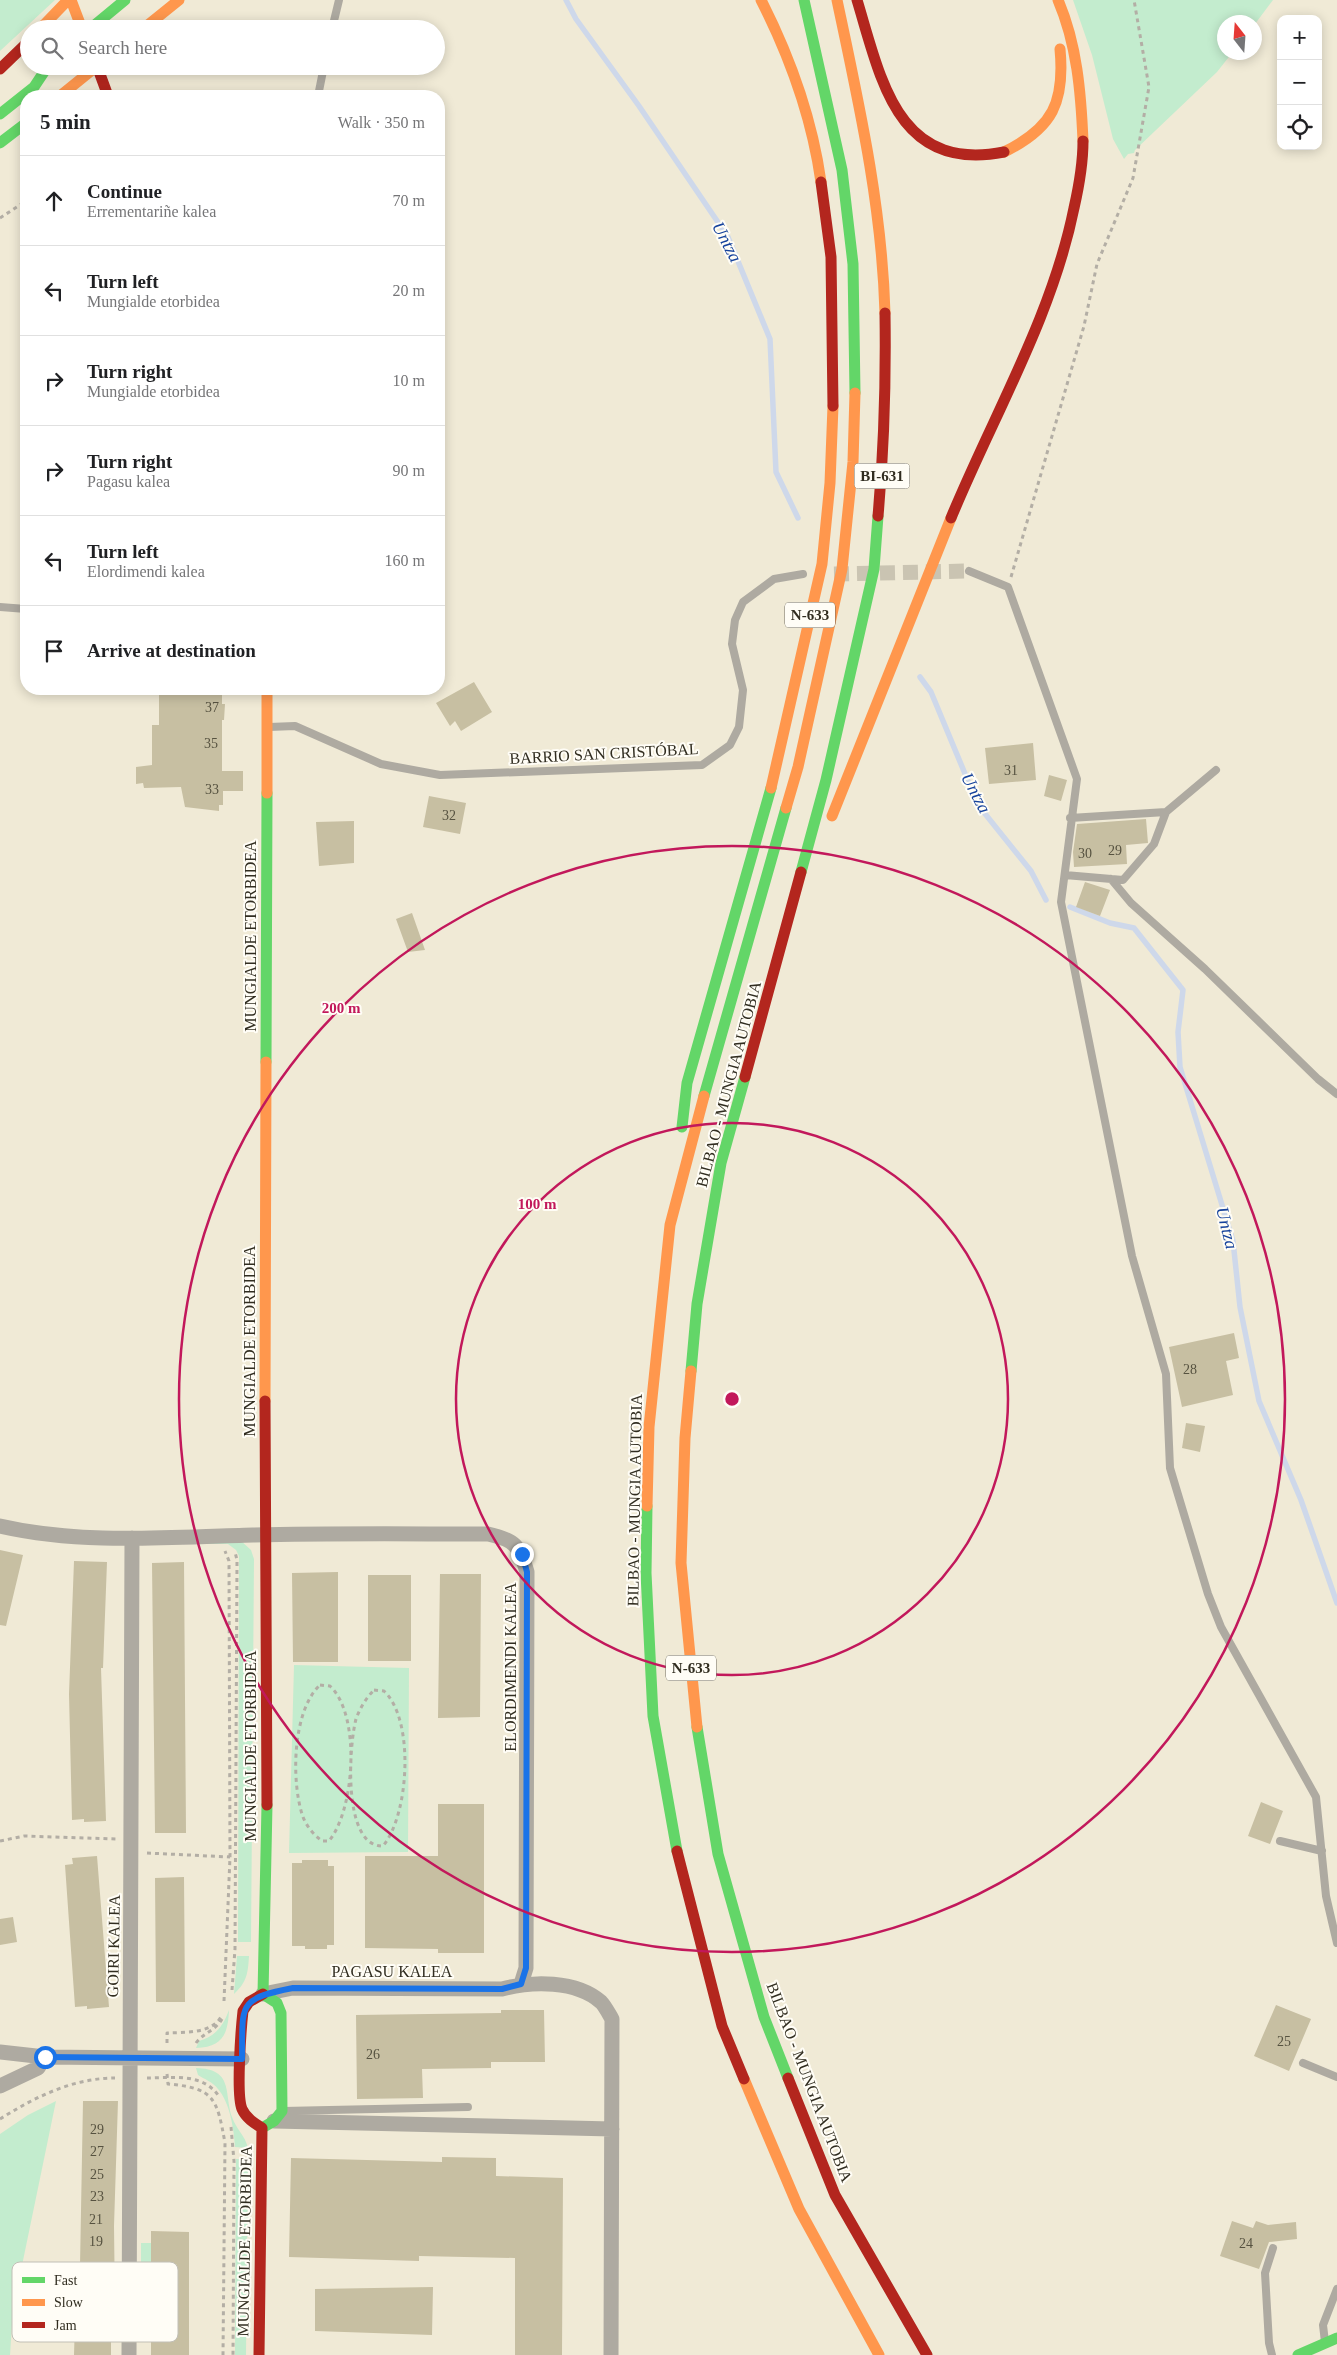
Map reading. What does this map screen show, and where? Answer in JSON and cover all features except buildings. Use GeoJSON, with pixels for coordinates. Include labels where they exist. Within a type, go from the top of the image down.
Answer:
{"type":"FeatureCollection","features":[{"type":"Feature","properties":{"kind":"main road"},"geometry":{"type":"LineString","coordinates":[[49,20],[70,0],[78,20]]}},
{"type":"Feature","properties":{"kind":"main road"},"geometry":{"type":"LineString","coordinates":[[101,20],[125,0]]}},
{"type":"Feature","properties":{"kind":"main road"},"geometry":{"type":"LineString","coordinates":[[154,20],[179,0]]}},
{"type":"Feature","properties":{"kind":"main road","name":"N-633"},"geometry":{"type":"LineString","coordinates":[[670,1225],[687,1083],[768,797],[822,564],[830,482],[834,369],[832,257],[820,179],[803,102],[782,42],[761,0]]}},
{"type":"Feature","properties":{"kind":"main road","name":"BILBAO - MUNGIA AUTOBIA"},"geometry":{"type":"LineString","coordinates":[[804,0],[842,170],[853,264],[856,356],[853,462],[842,569],[798,767],[723,1026],[670,1225],[649,1426],[646,1573],[653,1716],[678,1857],[722,2026],[799,2209],[879,2355]]}},
{"type":"Feature","properties":{"kind":"main road","name":"BILBAO - MUNGIA AUTOBIA"},"geometry":{"type":"LineString","coordinates":[[837,0],[872,167],[884,275],[886,363],[884,458],[874,569],[826,780],[721,1163],[697,1304],[685,1438],[681,1563],[695,1714],[718,1854],[764,2017],[835,2195],[927,2355]]}},
{"type":"Feature","properties":{"kind":"main road"},"geometry":{"type":"LineString","coordinates":[[857,0],[893,103],[911,130],[944,152],[976,159],[997,155],[1017,146],[1035,134],[1052,114],[1061,90],[1063,58],[1045,0]]}},
{"type":"Feature","properties":{"kind":"main road"},"geometry":{"type":"LineString","coordinates":[[828,825],[910,613],[978,454],[1047,305],[1072,228],[1081,183],[1084,141],[1081,83],[1064,14],[1058,0]]}},
{"type":"Feature","properties":{"kind":"main road"},"geometry":{"type":"LineString","coordinates":[[0,69],[20,50]]}},
{"type":"Feature","properties":{"kind":"main road"},"geometry":{"type":"LineString","coordinates":[[0,99],[32,75]]}},
{"type":"Feature","properties":{"kind":"main road"},"geometry":{"type":"LineString","coordinates":[[29,90],[42,75]]}},
{"type":"Feature","properties":{"kind":"main road"},"geometry":{"type":"LineString","coordinates":[[67,90],[86,75]]}},
{"type":"Feature","properties":{"kind":"main road"},"geometry":{"type":"LineString","coordinates":[[100,75],[106,90]]}},
{"type":"Feature","properties":{"kind":"main road"},"geometry":{"type":"LineString","coordinates":[[0,114],[20,98]]}},
{"type":"Feature","properties":{"kind":"main road"},"geometry":{"type":"LineString","coordinates":[[0,143],[20,128]]}},
{"type":"Feature","properties":{"kind":"main road","name":"MUNGIALDE ETORBIDEA"},"geometry":{"type":"LineString","coordinates":[[263,1994],[267,1857],[265,1535],[266,727],[264,695]]}},
{"type":"Feature","properties":{"kind":"main road"},"geometry":{"type":"LineString","coordinates":[[782,945],[821,844]]}},
{"type":"Feature","properties":{"kind":"main road","name":"MUNGIALDE ETORBIDEA"},"geometry":{"type":"LineString","coordinates":[[263,1994],[249,2000],[243,2012],[242,2105],[248,2118],[272,2120]]}},
{"type":"Feature","properties":{"kind":"main road","name":"MUNGIALDE ETORBIDEA"},"geometry":{"type":"LineString","coordinates":[[259,2355],[280,2013],[277,2003],[263,1994]]}},
{"type":"Feature","properties":{"kind":"main road"},"geometry":{"type":"LineString","coordinates":[[1298,2355],[1337,2338]]}},
{"type":"Feature","properties":{"kind":"street","name":"ELORDIMENDI KALEA"},"geometry":{"type":"LineString","coordinates":[[0,1526],[65,1538],[488,1534],[506,1538],[516,1545],[522,1554],[527,1572],[526,1968],[521,1984]]}},
{"type":"Feature","properties":{"kind":"street","name":"GOIRI KALEA"},"geometry":{"type":"LineString","coordinates":[[129,2262],[132,1538]]}},
{"type":"Feature","properties":{"kind":"street","name":"PAGASU KALEA"},"geometry":{"type":"LineString","coordinates":[[263,1994],[293,1988],[502,1989],[521,1984],[568,1987],[602,2003],[612,2019],[610,2355]]}},
{"type":"Feature","properties":{"kind":"street"},"geometry":{"type":"LineString","coordinates":[[0,2052],[45,2057],[242,2059]]}},
{"type":"Feature","properties":{"kind":"street"},"geometry":{"type":"LineString","coordinates":[[0,2086],[38,2068],[45,2057]]}},
{"type":"Feature","properties":{"kind":"street"},"geometry":{"type":"LineString","coordinates":[[272,2120],[612,2129]]}},
{"type":"Feature","properties":{"kind":"street","name":"GOIRI KALEA"},"geometry":{"type":"LineString","coordinates":[[129,2342],[129,2355]]}},
{"type":"Feature","properties":{"kind":"lane"},"geometry":{"type":"LineString","coordinates":[[334,20],[339,0]]}},
{"type":"Feature","properties":{"kind":"lane"},"geometry":{"type":"LineString","coordinates":[[319,90],[322,75]]}},
{"type":"Feature","properties":{"kind":"lane"},"geometry":{"type":"LineString","coordinates":[[969,571],[1008,587],[1077,779],[1070,818],[1061,902],[1103,1121],[1132,1256],[1166,1374],[1170,1468],[1208,1594],[1221,1627],[1316,1797],[1326,1896],[1337,1943]]}},
{"type":"Feature","properties":{"kind":"lane","name":"BARRIO SAN CRISTÓBAL"},"geometry":{"type":"LineString","coordinates":[[266,727],[295,726],[381,764],[440,775],[702,765],[730,745],[739,726],[742,690],[732,644],[735,620],[743,602],[774,579],[803,574]]}},
{"type":"Feature","properties":{"kind":"lane"},"geometry":{"type":"LineString","coordinates":[[0,607],[20,607]]}},
{"type":"Feature","properties":{"kind":"lane"},"geometry":{"type":"LineString","coordinates":[[1065,875],[1123,880],[1154,844],[1166,812],[1216,770]]}},
{"type":"Feature","properties":{"kind":"lane"},"geometry":{"type":"LineString","coordinates":[[1070,818],[1166,812]]}},
{"type":"Feature","properties":{"kind":"lane"},"geometry":{"type":"LineString","coordinates":[[1111,879],[1131,903],[1205,969],[1318,1079],[1337,1094]]}},
{"type":"Feature","properties":{"kind":"lane"},"geometry":{"type":"LineString","coordinates":[[1280,1841],[1322,1851]]}},
{"type":"Feature","properties":{"kind":"lane"},"geometry":{"type":"LineString","coordinates":[[1303,2063],[1337,2077]]}},
{"type":"Feature","properties":{"kind":"lane"},"geometry":{"type":"LineString","coordinates":[[272,2120],[468,2107]]}},
{"type":"Feature","properties":{"kind":"lane"},"geometry":{"type":"LineString","coordinates":[[1272,2355],[1269,2343],[1265,2273],[1273,2248]]}},
{"type":"Feature","properties":{"kind":"lane"},"geometry":{"type":"LineString","coordinates":[[1325,2344],[1323,2325],[1337,2289]]}},
{"type":"Feature","properties":{"kind":"path"},"geometry":{"type":"LineString","coordinates":[[1008,587],[1084,326],[1097,264],[1133,178],[1149,86],[1134,0]]}},
{"type":"Feature","properties":{"kind":"path"},"geometry":{"type":"LineString","coordinates":[[0,218],[20,205]]}},
{"type":"Feature","properties":{"kind":"path"},"geometry":{"type":"LineString","coordinates":[[220,1548],[227,1552],[229,1561],[230,1856],[224,2005]]}},
{"type":"Feature","properties":{"kind":"path"},"geometry":{"type":"LineString","coordinates":[[231,1548],[237,1560],[235,1949],[232,1993]]}},
{"type":"Feature","properties":{"kind":"path"},"geometry":{"type":"LineString","coordinates":[[350,1760],[349,1730],[344,1709],[337,1692],[330,1686],[320,1685],[312,1693],[302,1714],[296,1754],[298,1788],[303,1818],[313,1834],[322,1841],[329,1840],[336,1832],[349,1788],[350,1760],[356,1720],[366,1698],[374,1690],[384,1691],[391,1698],[398,1714],[402,1735],[404,1765],[403,1794],[390,1838],[383,1846],[376,1846],[367,1840],[357,1823],[351,1794],[350,1760]]}},
{"type":"Feature","properties":{"kind":"path"},"geometry":{"type":"LineString","coordinates":[[0,1841],[24,1836],[230,1856]]}},
{"type":"Feature","properties":{"kind":"path"},"geometry":{"type":"LineString","coordinates":[[194,2047],[197,2041],[212,2031],[224,2013],[221,2019],[208,2028],[197,2031],[167,2033],[168,2084],[192,2086],[210,2096],[220,2114],[225,2143],[223,2355]]}},
{"type":"Feature","properties":{"kind":"path"},"geometry":{"type":"LineString","coordinates":[[0,2119],[21,2106],[64,2087],[108,2078],[167,2078],[203,2081],[215,2090],[224,2104]]}},
{"type":"Feature","properties":{"kind":"path"},"geometry":{"type":"LineString","coordinates":[[229,2120],[234,2161],[233,2355]]}},
{"type":"Feature","properties":{"kind":"green space"},"geometry":{"type":"Polygon","coordinates":[[[0,0],[55,0],[33,20],[20,20],[20,32],[0,51],[0,0]]]}},
{"type":"Feature","properties":{"kind":"green space"},"geometry":{"type":"Polygon","coordinates":[[[1073,0],[1273,0],[1262,15],[1217,15],[1217,60],[1226,60],[1217,72],[1134,153],[1128,154],[1124,159],[1113,139],[1092,55],[1073,0]]]}},
{"type":"Feature","properties":{"kind":"green space"},"geometry":{"type":"Polygon","coordinates":[[[240,1540],[251,1550],[254,1559],[251,1942],[238,1942],[239,1556],[236,1550],[228,1544],[140,1544],[240,1540]]]}},
{"type":"Feature","properties":{"kind":"green space"},"geometry":{"type":"Polygon","coordinates":[[[294,1665],[409,1668],[408,1852],[289,1853],[294,1665]]]}},
{"type":"Feature","properties":{"kind":"green space"},"geometry":{"type":"Polygon","coordinates":[[[237,1956],[249,1956],[249,1962],[244,1981],[234,1994],[237,1956]]]}},
{"type":"Feature","properties":{"kind":"green space"},"geometry":{"type":"Polygon","coordinates":[[[229,2010],[227,2026],[222,2038],[212,2045],[196,2048],[199,2041],[218,2030],[229,2010]]]}},
{"type":"Feature","properties":{"kind":"green space"},"geometry":{"type":"Polygon","coordinates":[[[196,2068],[208,2069],[217,2073],[222,2078],[227,2091],[232,2117],[248,2148],[235,2147],[226,2101],[216,2087],[198,2075],[196,2068]]]}},
{"type":"Feature","properties":{"kind":"green space"},"geometry":{"type":"Polygon","coordinates":[[[56,2101],[23,2262],[12,2262],[10,2355],[0,2355],[0,2134],[28,2115],[56,2101]]]}},
{"type":"Feature","properties":{"kind":"green space"},"geometry":{"type":"Polygon","coordinates":[[[236,2159],[248,2159],[246,2355],[235,2355],[236,2159]]]}},
{"type":"Feature","properties":{"kind":"green space"},"geometry":{"type":"Polygon","coordinates":[[[141,2243],[151,2243],[151,2262],[141,2262],[141,2243]]]}},
{"type":"Feature","properties":{"kind":"waterway","name":"Untza"},"geometry":{"type":"LineString","coordinates":[[566,0],[576,19],[639,106],[728,237],[770,339],[776,472],[798,518]]}},
{"type":"Feature","properties":{"kind":"waterway","name":"Untza"},"geometry":{"type":"LineString","coordinates":[[920,677],[931,692],[978,805],[1031,871],[1046,900]]}},
{"type":"Feature","properties":{"kind":"waterway","name":"Untza"},"geometry":{"type":"LineString","coordinates":[[1070,907],[1110,923],[1134,928],[1183,990],[1178,1032],[1180,1067],[1233,1241],[1240,1307],[1259,1401],[1301,1500],[1337,1603]]}},
{"type":"Feature","properties":{"kind":"tunnel"},"geometry":{"type":"LineString","coordinates":[[834,574],[969,571]]}},
{"type":"Feature","properties":{"kind":"traffic: fast"},"geometry":{"type":"LineString","coordinates":[[101,20],[125,0]]}},
{"type":"Feature","properties":{"kind":"traffic: fast"},"geometry":{"type":"LineString","coordinates":[[804,0],[842,170],[853,264],[855,393]]}},
{"type":"Feature","properties":{"kind":"traffic: fast"},"geometry":{"type":"LineString","coordinates":[[30,90],[42,75]]}},
{"type":"Feature","properties":{"kind":"traffic: fast"},"geometry":{"type":"LineString","coordinates":[[0,114],[20,98]]}},
{"type":"Feature","properties":{"kind":"traffic: fast"},"geometry":{"type":"LineString","coordinates":[[0,143],[20,128]]}},
{"type":"Feature","properties":{"kind":"traffic: fast"},"geometry":{"type":"LineString","coordinates":[[801,872],[826,780],[874,569],[878,516]]}},
{"type":"Feature","properties":{"kind":"traffic: fast"},"geometry":{"type":"LineString","coordinates":[[682,1127],[687,1083],[771,788]]}},
{"type":"Feature","properties":{"kind":"traffic: fast"},"geometry":{"type":"LineString","coordinates":[[266,1062],[267,793]]}},
{"type":"Feature","properties":{"kind":"traffic: fast"},"geometry":{"type":"LineString","coordinates":[[704,1096],[786,808]]}},
{"type":"Feature","properties":{"kind":"traffic: fast"},"geometry":{"type":"LineString","coordinates":[[691,1371],[697,1304],[721,1163],[745,1077]]}},
{"type":"Feature","properties":{"kind":"traffic: fast"},"geometry":{"type":"LineString","coordinates":[[647,1506],[646,1573],[653,1716],[677,1851]]}},
{"type":"Feature","properties":{"kind":"traffic: fast"},"geometry":{"type":"LineString","coordinates":[[697,1727],[718,1854],[764,2017],[788,2078]]}},
{"type":"Feature","properties":{"kind":"traffic: fast"},"geometry":{"type":"LineString","coordinates":[[263,1994],[267,1805]]}},
{"type":"Feature","properties":{"kind":"traffic: fast"},"geometry":{"type":"LineString","coordinates":[[262,2128],[274,2121],[282,2111],[281,2013],[277,2003],[263,1994]]}},
{"type":"Feature","properties":{"kind":"traffic: fast"},"geometry":{"type":"LineString","coordinates":[[1298,2355],[1337,2338]]}},
{"type":"Feature","properties":{"kind":"traffic: slow"},"geometry":{"type":"LineString","coordinates":[[49,20],[68,0]]}},
{"type":"Feature","properties":{"kind":"traffic: slow"},"geometry":{"type":"LineString","coordinates":[[71,0],[79,20]]}},
{"type":"Feature","properties":{"kind":"traffic: slow"},"geometry":{"type":"LineString","coordinates":[[154,20],[179,0]]}},
{"type":"Feature","properties":{"kind":"traffic: slow"},"geometry":{"type":"LineString","coordinates":[[761,0],[799,88],[812,135],[821,182]]}},
{"type":"Feature","properties":{"kind":"traffic: slow"},"geometry":{"type":"LineString","coordinates":[[837,0],[861,117],[874,194],[883,273],[885,313]]}},
{"type":"Feature","properties":{"kind":"traffic: slow"},"geometry":{"type":"LineString","coordinates":[[1058,0],[1074,51],[1081,105],[1083,141]]}},
{"type":"Feature","properties":{"kind":"traffic: slow"},"geometry":{"type":"LineString","coordinates":[[1004,152],[1034,133],[1045,123],[1052,111],[1060,84],[1060,49]]}},
{"type":"Feature","properties":{"kind":"traffic: slow"},"geometry":{"type":"LineString","coordinates":[[67,90],[86,75]]}},
{"type":"Feature","properties":{"kind":"traffic: slow"},"geometry":{"type":"LineString","coordinates":[[786,808],[798,767],[842,569],[853,462],[855,393]]}},
{"type":"Feature","properties":{"kind":"traffic: slow"},"geometry":{"type":"LineString","coordinates":[[771,788],[822,564],[830,483],[833,406]]}},
{"type":"Feature","properties":{"kind":"traffic: slow"},"geometry":{"type":"LineString","coordinates":[[832,816],[951,518]]}},
{"type":"Feature","properties":{"kind":"traffic: slow"},"geometry":{"type":"LineString","coordinates":[[267,695],[267,793]]}},
{"type":"Feature","properties":{"kind":"traffic: slow"},"geometry":{"type":"LineString","coordinates":[[265,1401],[266,1062]]}},
{"type":"Feature","properties":{"kind":"traffic: slow"},"geometry":{"type":"LineString","coordinates":[[647,1506],[649,1427],[670,1225],[704,1096]]}},
{"type":"Feature","properties":{"kind":"traffic: slow"},"geometry":{"type":"LineString","coordinates":[[691,1371],[685,1438],[681,1563],[697,1727]]}},
{"type":"Feature","properties":{"kind":"traffic: slow"},"geometry":{"type":"LineString","coordinates":[[744,2079],[799,2209],[879,2355]]}},
{"type":"Feature","properties":{"kind":"traffic: jam"},"geometry":{"type":"LineString","coordinates":[[857,0],[875,60],[886,88],[899,114],[917,134],[939,148],[968,155],[1004,152]]}},
{"type":"Feature","properties":{"kind":"traffic: jam"},"geometry":{"type":"LineString","coordinates":[[0,69],[20,50]]}},
{"type":"Feature","properties":{"kind":"traffic: jam"},"geometry":{"type":"LineString","coordinates":[[100,75],[106,90]]}},
{"type":"Feature","properties":{"kind":"traffic: jam"},"geometry":{"type":"LineString","coordinates":[[951,518],[1020,366],[1051,288],[1064,248],[1076,200],[1083,141]]}},
{"type":"Feature","properties":{"kind":"traffic: jam"},"geometry":{"type":"LineString","coordinates":[[821,182],[831,257],[833,406]]}},
{"type":"Feature","properties":{"kind":"traffic: jam"},"geometry":{"type":"LineString","coordinates":[[878,516],[884,415],[885,313]]}},
{"type":"Feature","properties":{"kind":"traffic: jam"},"geometry":{"type":"LineString","coordinates":[[745,1077],[801,872]]}},
{"type":"Feature","properties":{"kind":"traffic: jam"},"geometry":{"type":"LineString","coordinates":[[265,1401],[267,1805]]}},
{"type":"Feature","properties":{"kind":"traffic: jam"},"geometry":{"type":"LineString","coordinates":[[677,1851],[722,2026],[744,2079]]}},
{"type":"Feature","properties":{"kind":"traffic: jam"},"geometry":{"type":"LineString","coordinates":[[262,2128],[248,2118],[242,2109],[239,2077],[243,2011],[249,2002],[263,1994]]}},
{"type":"Feature","properties":{"kind":"traffic: jam"},"geometry":{"type":"LineString","coordinates":[[788,2078],[835,2195],[927,2355]]}},
{"type":"Feature","properties":{"kind":"traffic: jam"},"geometry":{"type":"LineString","coordinates":[[259,2355],[262,2128]]}},
{"type":"Feature","properties":{"kind":"route"},"geometry":{"type":"LineString","coordinates":[[45,2057],[242,2059],[243,2012],[249,2000],[263,1994],[293,1988],[502,1989],[521,1984],[526,1968],[527,1572],[522,1554]]}}]}
